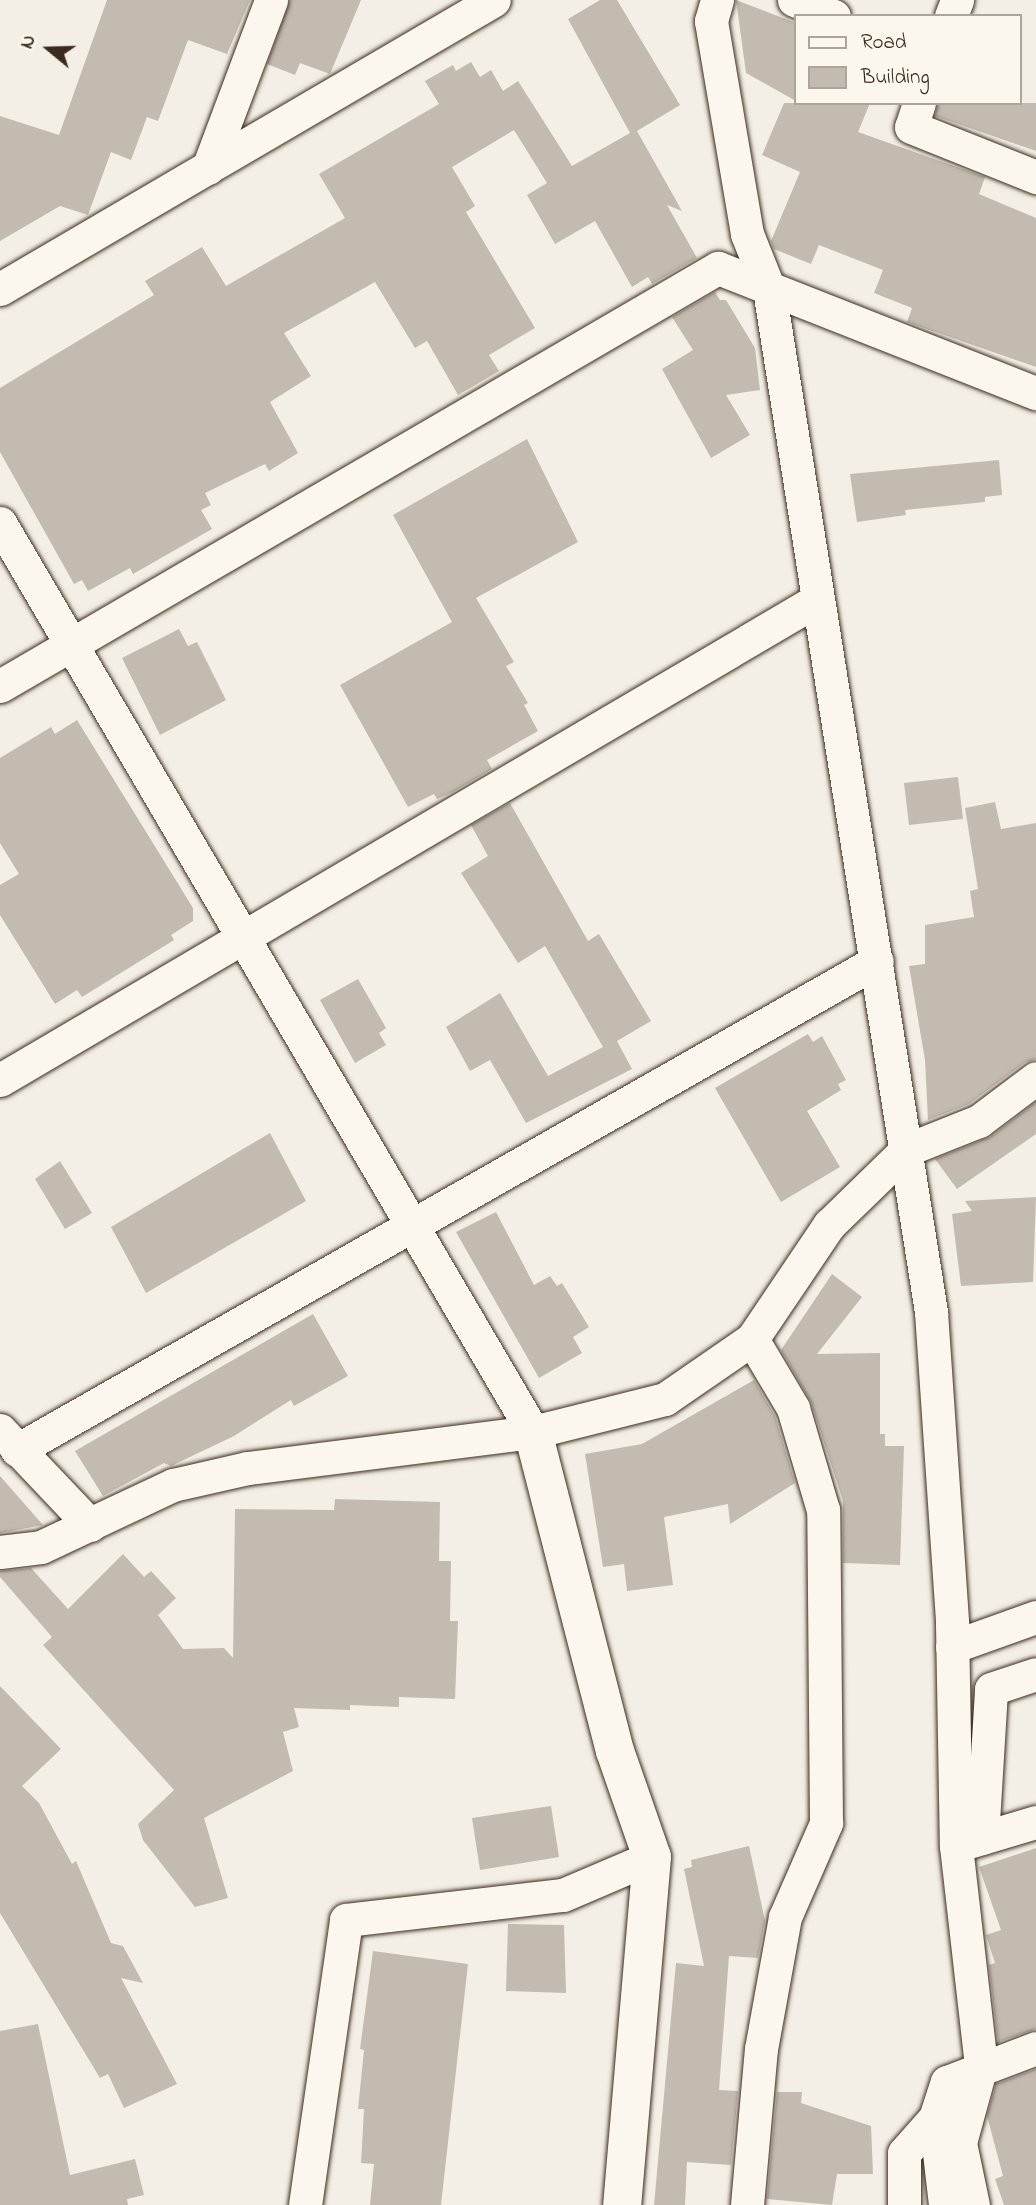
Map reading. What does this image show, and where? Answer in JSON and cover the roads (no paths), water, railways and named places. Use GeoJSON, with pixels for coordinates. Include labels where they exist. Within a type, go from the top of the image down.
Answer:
{"type":"FeatureCollection","features":[{"type":"Feature","properties":{"kind":"street"},"geometry":{"type":"LineString","coordinates":[[208,168],[271,0]]}},
{"type":"Feature","properties":{"kind":"street"},"geometry":{"type":"LineString","coordinates":[[0,289],[494,0]]}},
{"type":"Feature","properties":{"kind":"street"},"geometry":{"type":"LineString","coordinates":[[717,0],[711,21],[747,234],[769,289],[931,1312],[952,1647],[969,1842],[981,2066],[960,2143],[973,2205]]}},
{"type":"Feature","properties":{"kind":"street"},"geometry":{"type":"LineString","coordinates":[[794,0],[829,14]]}},
{"type":"Feature","properties":{"kind":"street"},"geometry":{"type":"LineString","coordinates":[[918,105],[911,127],[1036,177]]}},
{"type":"Feature","properties":{"kind":"street"},"geometry":{"type":"LineString","coordinates":[[0,686],[718,268],[1036,393]]}},
{"type":"Feature","properties":{"kind":"street"},"geometry":{"type":"LineString","coordinates":[[0,523],[410,1228],[533,1432],[612,1739],[652,1857],[622,2205]]}},
{"type":"Feature","properties":{"kind":"street"},"geometry":{"type":"LineString","coordinates":[[0,1080],[817,600]]}},
{"type":"Feature","properties":{"kind":"street"},"geometry":{"type":"LineString","coordinates":[[90,1525],[8,1440],[410,1228],[877,961]]}},
{"type":"Feature","properties":{"kind":"street"},"geometry":{"type":"LineString","coordinates":[[0,1552],[41,1547],[173,1485],[248,1468],[533,1432],[666,1399],[752,1339],[829,1225],[905,1150],[979,1121],[1036,1078]]}},
{"type":"Feature","properties":{"kind":"street"},"geometry":{"type":"LineString","coordinates":[[747,2205],[761,2049],[785,1917],[826,1823],[822,1510],[793,1408],[752,1339]]}},
{"type":"Feature","properties":{"kind":"street"},"geometry":{"type":"LineString","coordinates":[[952,1647],[1036,1617]]}},
{"type":"Feature","properties":{"kind":"street"},"geometry":{"type":"LineString","coordinates":[[969,1842],[991,1689],[1036,1674]]}},
{"type":"Feature","properties":{"kind":"street"},"geometry":{"type":"LineString","coordinates":[[969,1842],[1036,1822]]}},
{"type":"Feature","properties":{"kind":"street"},"geometry":{"type":"LineString","coordinates":[[305,2205],[346,1920],[563,1895],[652,1857]]}},
{"type":"Feature","properties":{"kind":"street"},"geometry":{"type":"LineString","coordinates":[[904,2205],[904,2153],[935,2118],[947,2082],[981,2066],[1036,2048]]}},
{"type":"Feature","properties":{"kind":"street"},"geometry":{"type":"LineString","coordinates":[[935,2118],[945,2205]]}}]}
